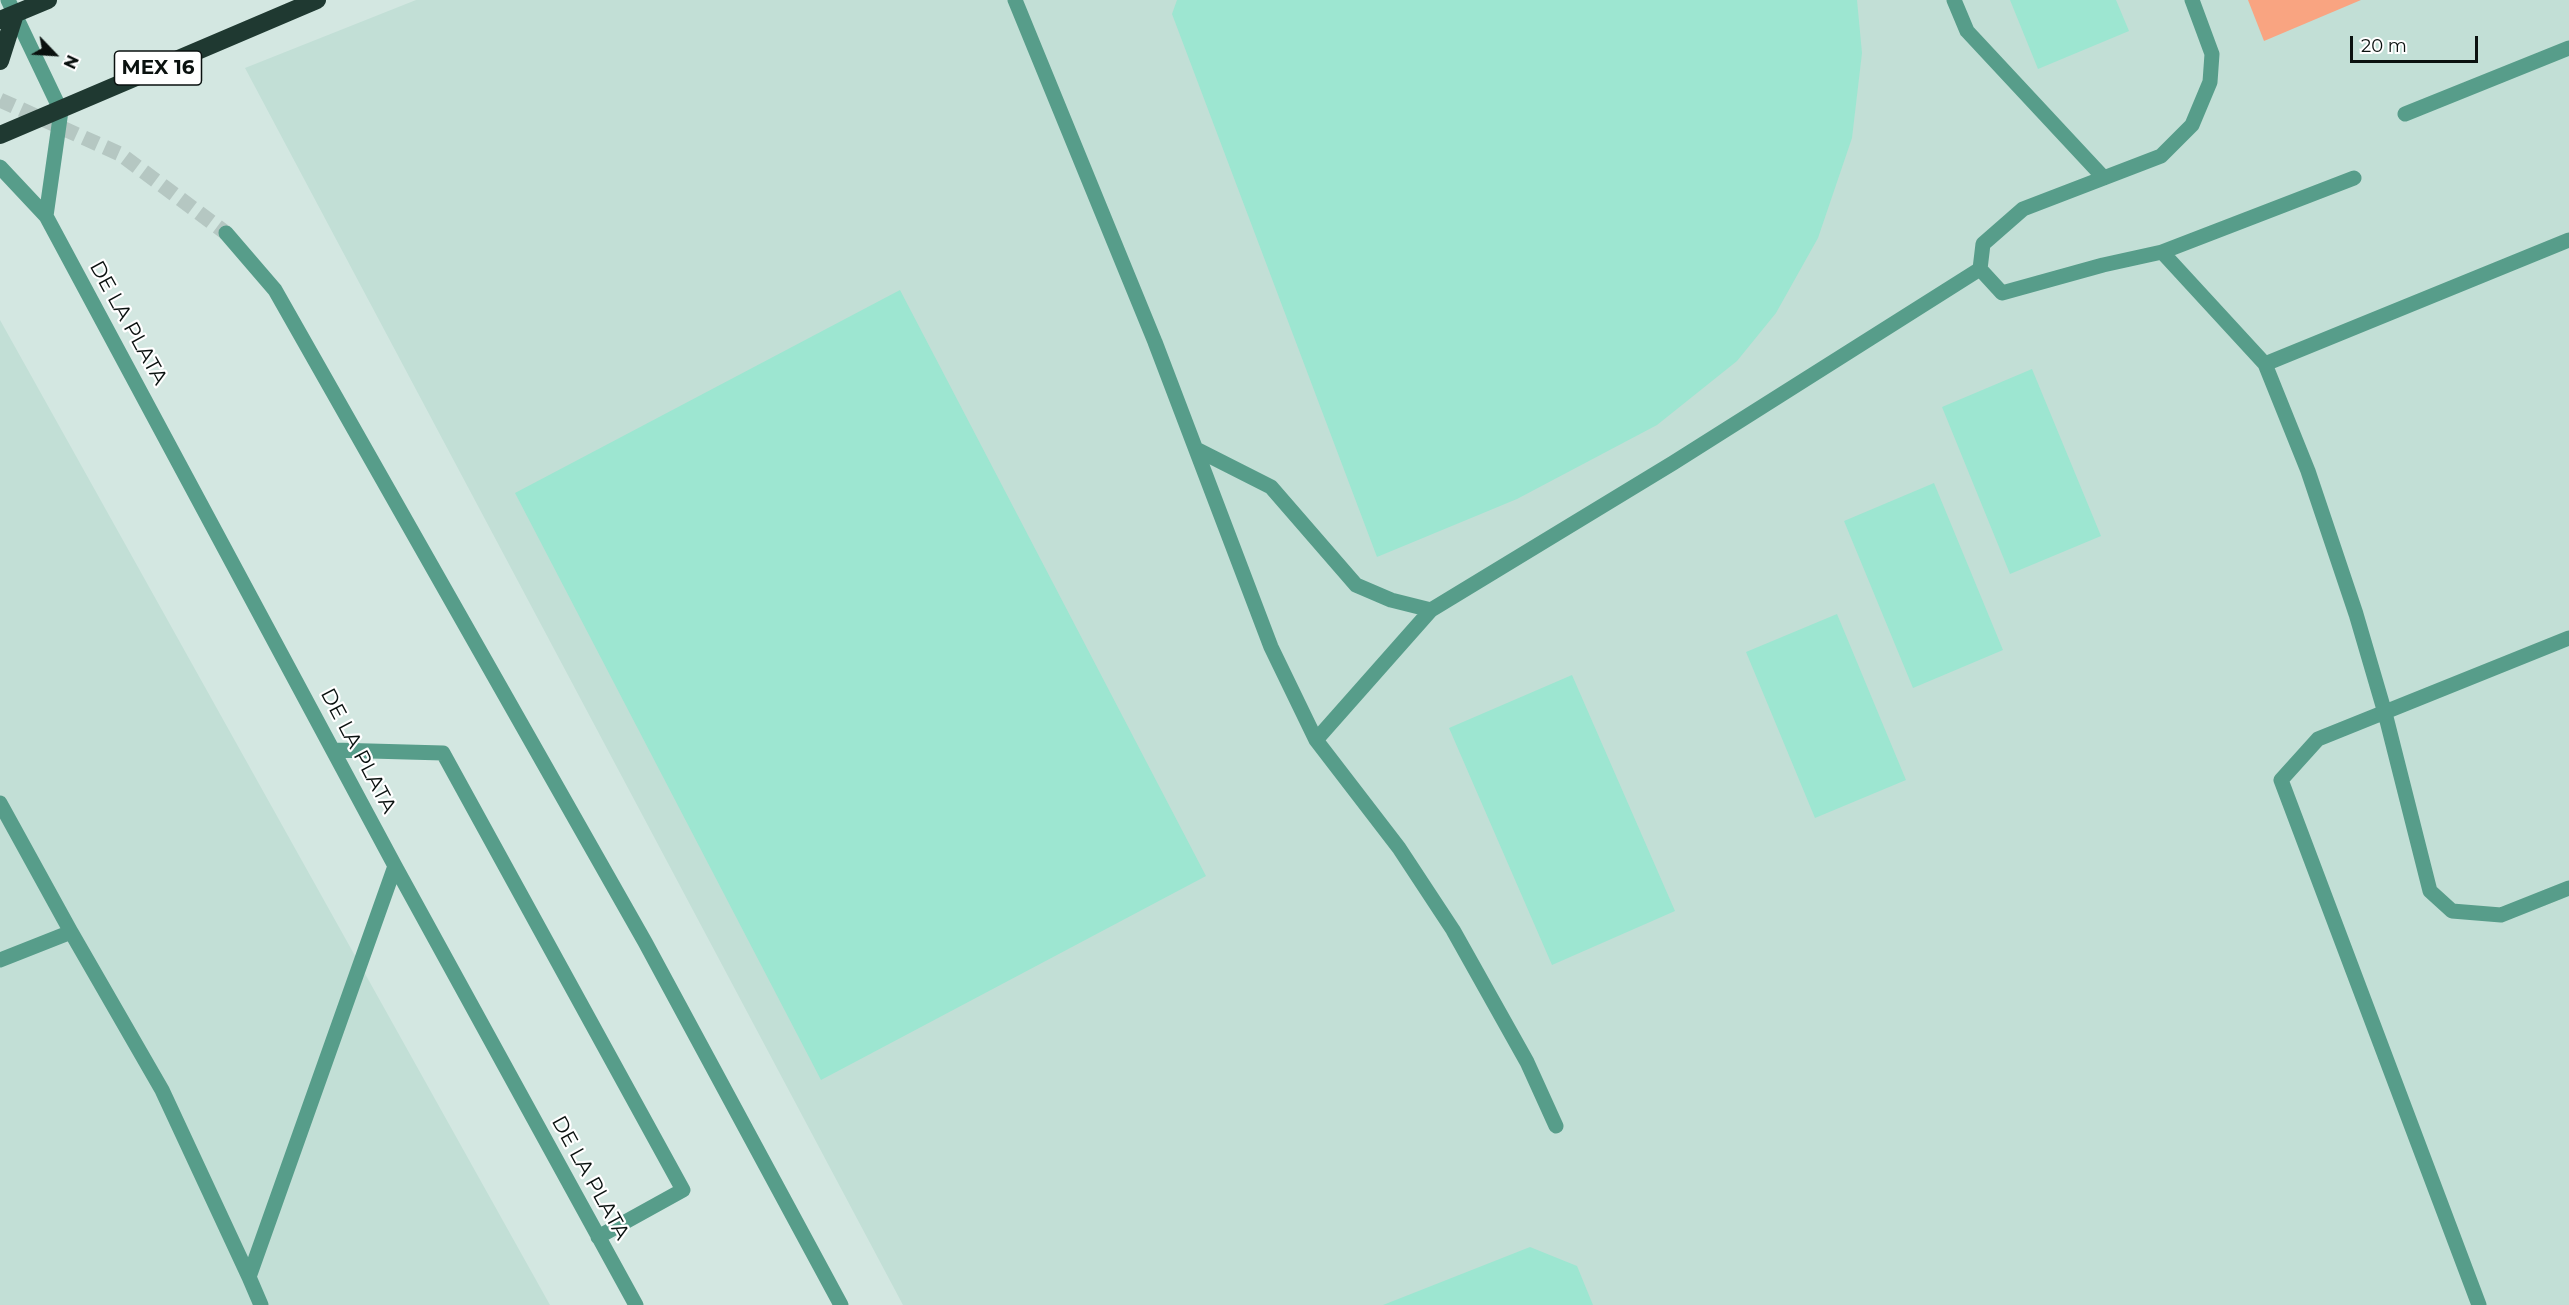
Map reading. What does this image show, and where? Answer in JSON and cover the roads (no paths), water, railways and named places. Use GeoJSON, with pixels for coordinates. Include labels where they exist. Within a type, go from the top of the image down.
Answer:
{"type":"FeatureCollection","features":[{"type":"Feature","properties":{"kind":"highway"},"geometry":{"type":"LineString","coordinates":[[0,61],[8,11],[48,0]]}},
{"type":"Feature","properties":{"kind":"highway","name":"MEX 16"},"geometry":{"type":"LineString","coordinates":[[0,135],[61,111],[317,0]]}},
{"type":"Feature","properties":{"kind":"street"},"geometry":{"type":"LineString","coordinates":[[1015,0],[1155,342],[1271,647],[1316,740],[1399,849],[1453,930],[1527,1062],[1556,1126]]}},
{"type":"Feature","properties":{"kind":"street"},"geometry":{"type":"LineString","coordinates":[[1954,0],[1967,31],[2104,178]]}},
{"type":"Feature","properties":{"kind":"street"},"geometry":{"type":"LineString","coordinates":[[2192,0],[2212,54],[2210,82],[2192,125],[2161,156],[2023,209],[1983,244],[1980,269],[2002,293],[2103,265],[2162,252],[2354,178]]}},
{"type":"Feature","properties":{"kind":"street"},"geometry":{"type":"LineString","coordinates":[[8,11],[61,111],[46,216]]}},
{"type":"Feature","properties":{"kind":"street"},"geometry":{"type":"LineString","coordinates":[[2405,114],[2569,48]]}},
{"type":"Feature","properties":{"kind":"street","name":"DE LA PLATA"},"geometry":{"type":"LineString","coordinates":[[0,167],[46,216],[395,866],[636,1305]]}},
{"type":"Feature","properties":{"kind":"street"},"geometry":{"type":"LineString","coordinates":[[226,233],[275,290],[645,942],[841,1305]]}},
{"type":"Feature","properties":{"kind":"street"},"geometry":{"type":"LineString","coordinates":[[2265,364],[2569,240]]}},
{"type":"Feature","properties":{"kind":"street"},"geometry":{"type":"LineString","coordinates":[[2162,252],[2265,364],[2308,471],[2385,713],[2430,891],[2452,911],[2501,915],[2569,888]]}},
{"type":"Feature","properties":{"kind":"street"},"geometry":{"type":"LineString","coordinates":[[1316,740],[1431,610],[1673,463],[1980,269]]}},
{"type":"Feature","properties":{"kind":"street"},"geometry":{"type":"LineString","coordinates":[[1196,449],[1271,487],[1356,585],[1391,600],[1431,610]]}},
{"type":"Feature","properties":{"kind":"street"},"geometry":{"type":"LineString","coordinates":[[2479,1305],[2281,780],[2318,739],[2569,638]]}},
{"type":"Feature","properties":{"kind":"street"},"geometry":{"type":"LineString","coordinates":[[334,750],[409,750],[443,753],[683,1190],[598,1237]]}},
{"type":"Feature","properties":{"kind":"street"},"geometry":{"type":"LineString","coordinates":[[0,803],[162,1090],[261,1305]]}},
{"type":"Feature","properties":{"kind":"street"},"geometry":{"type":"LineString","coordinates":[[249,1277],[395,866]]}},
{"type":"Feature","properties":{"kind":"street"},"geometry":{"type":"LineString","coordinates":[[0,960],[71,932]]}},
{"type":"Feature","properties":{"kind":"tunnel"},"geometry":{"type":"LineString","coordinates":[[0,100],[120,154],[226,233]]}}]}
